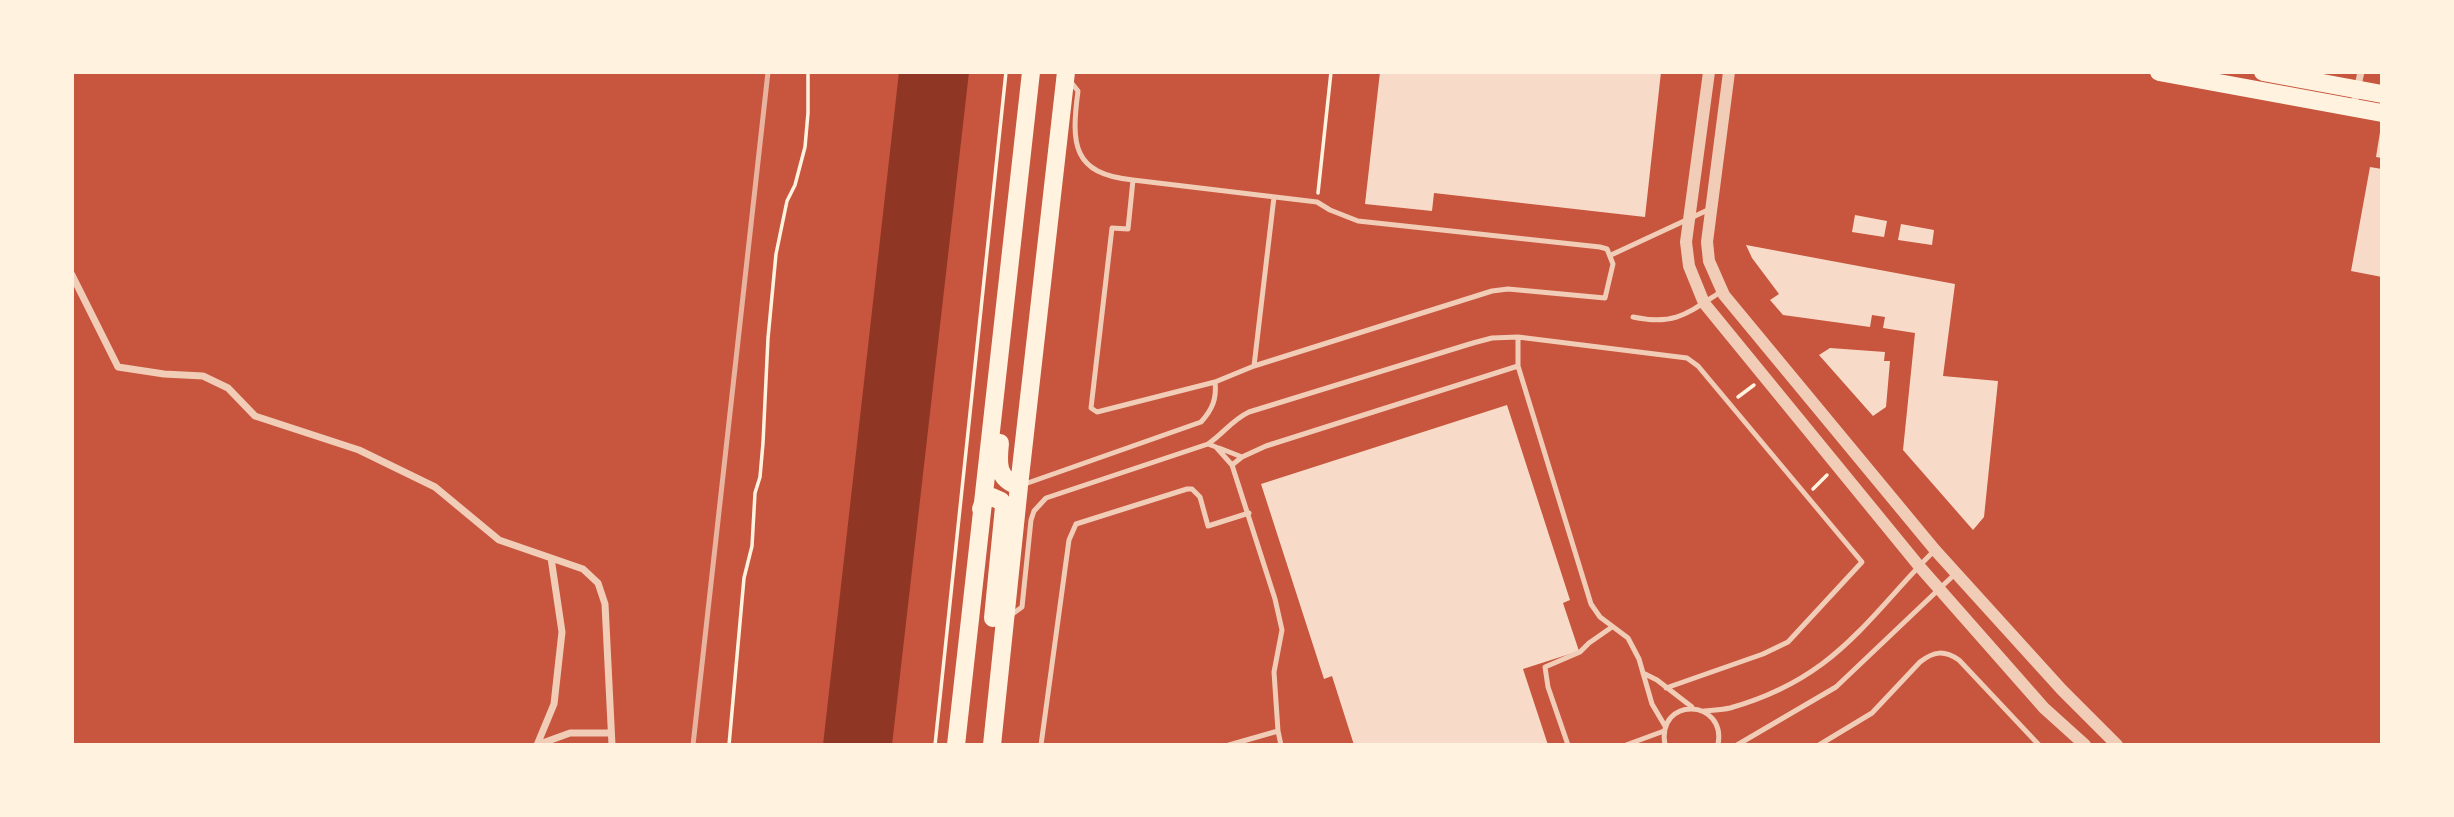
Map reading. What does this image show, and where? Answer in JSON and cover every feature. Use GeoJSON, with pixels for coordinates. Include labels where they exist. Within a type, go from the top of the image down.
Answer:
{"type":"FeatureCollection","features":[{"type":"Feature","properties":{"kind":"main road"},"geometry":{"type":"LineString","coordinates":[[956,745],[1031,72]]}},
{"type":"Feature","properties":{"kind":"main road"},"geometry":{"type":"LineString","coordinates":[[2159,72],[2382,113]]}},
{"type":"Feature","properties":{"kind":"main road"},"geometry":{"type":"LineString","coordinates":[[2263,72],[2359,80],[2382,94]]}},
{"type":"Feature","properties":{"kind":"main road"},"geometry":{"type":"LineString","coordinates":[[992,745],[1066,74]]}},
{"type":"Feature","properties":{"kind":"main road"},"geometry":{"type":"LineString","coordinates":[[1015,218],[1023,240],[998,461],[1006,480],[1019,486]]}},
{"type":"Feature","properties":{"kind":"main road"},"geometry":{"type":"LineString","coordinates":[[981,509],[984,501],[992,497],[1001,501],[1004,507],[986,693],[989,705],[995,713]]}},
{"type":"Feature","properties":{"kind":"street"},"geometry":{"type":"LineString","coordinates":[[1709,72],[1686,242],[1689,266],[1704,303],[1919,566],[2044,708],[2085,745]]}},
{"type":"Feature","properties":{"kind":"street"},"geometry":{"type":"LineString","coordinates":[[1729,72],[1707,242],[1709,261],[1722,292],[1935,550],[2062,690],[2117,745]]}},
{"type":"Feature","properties":{"kind":"street"},"geometry":{"type":"LineString","coordinates":[[2353,108],[2359,80]]}},
{"type":"Feature","properties":{"kind":"street"},"geometry":{"type":"LineString","coordinates":[[72,275],[118,367],[164,374],[203,376],[228,388],[255,416],[370,455],[435,487],[499,540],[583,569],[598,583],[606,604],[612,745]]}},
{"type":"Feature","properties":{"kind":"street"},"geometry":{"type":"LineString","coordinates":[[537,745],[554,704],[562,632],[551,558]]}},
{"type":"Feature","properties":{"kind":"street"},"geometry":{"type":"LineString","coordinates":[[537,745],[570,733],[610,733]]}},
{"type":"Feature","properties":{"kind":"lane"},"geometry":{"type":"LineString","coordinates":[[1066,74],[1078,91],[1073,124],[1074,139],[1079,153],[1101,174],[1317,202],[1358,221],[1600,247],[1611,255],[1613,264],[1605,299],[1508,289],[1492,291],[1254,366],[1215,382],[1097,412],[1091,408],[1112,228],[1128,229],[1133,180]]}},
{"type":"Feature","properties":{"kind":"lane"},"geometry":{"type":"LineString","coordinates":[[1254,366],[1274,197]]}},
{"type":"Feature","properties":{"kind":"lane"},"geometry":{"type":"LineString","coordinates":[[1611,255],[1710,209]]}},
{"type":"Feature","properties":{"kind":"lane"},"geometry":{"type":"LineString","coordinates":[[1633,317],[1668,321],[1722,292]]}},
{"type":"Feature","properties":{"kind":"lane"},"geometry":{"type":"LineString","coordinates":[[1518,337],[1518,366],[1591,604],[1600,617],[1628,638],[1639,659],[1652,704],[1664,729],[1665,745]]}},
{"type":"Feature","properties":{"kind":"lane"},"geometry":{"type":"LineString","coordinates":[[1005,619],[1021,607],[1031,520],[1039,504],[1054,494],[1208,444],[1223,434],[1238,417],[1250,412],[1482,341],[1518,337],[1687,358],[1698,366],[1862,562],[1782,645],[1666,688]]}},
{"type":"Feature","properties":{"kind":"lane"},"geometry":{"type":"LineString","coordinates":[[1232,465],[1242,457],[1266,446],[1518,366]]}},
{"type":"Feature","properties":{"kind":"lane"},"geometry":{"type":"LineString","coordinates":[[1019,486],[1201,422],[1214,402],[1215,382]]}},
{"type":"Feature","properties":{"kind":"lane"},"geometry":{"type":"LineString","coordinates":[[1208,444],[1242,457]]}},
{"type":"Feature","properties":{"kind":"lane"},"geometry":{"type":"LineString","coordinates":[[1216,447],[1232,465],[1249,513],[1282,630],[1274,672],[1281,745]]}},
{"type":"Feature","properties":{"kind":"lane"},"geometry":{"type":"LineString","coordinates":[[1041,745],[1069,540],[1076,524],[1187,489],[1192,489],[1200,496],[1208,526],[1249,513]]}},
{"type":"Feature","properties":{"kind":"lane"},"geometry":{"type":"LineString","coordinates":[[1643,673],[1694,708],[1704,711],[1729,708],[1779,690],[1821,665],[1841,648],[1935,550]]}},
{"type":"Feature","properties":{"kind":"lane"},"geometry":{"type":"LineString","coordinates":[[1737,745],[1836,687],[1956,573]]}},
{"type":"Feature","properties":{"kind":"lane"},"geometry":{"type":"LineString","coordinates":[[1568,745],[1548,687],[1545,667],[1580,652],[1612,627]]}},
{"type":"Feature","properties":{"kind":"lane"},"geometry":{"type":"LineString","coordinates":[[1819,745],[1872,713],[1920,662],[1939,652],[1959,660],[2039,745]]}},
{"type":"Feature","properties":{"kind":"lane"},"geometry":{"type":"LineString","coordinates":[[1626,745],[1664,729],[1674,714],[1694,708]]}},
{"type":"Feature","properties":{"kind":"lane"},"geometry":{"type":"LineString","coordinates":[[1704,711],[1717,727],[1718,745]]}},
{"type":"Feature","properties":{"kind":"lane"},"geometry":{"type":"LineString","coordinates":[[1230,745],[1278,731]]}},
{"type":"Feature","properties":{"kind":"path"},"geometry":{"type":"LineString","coordinates":[[729,745],[744,578],[752,546],[755,493],[760,477],[776,254],[787,201],[805,147],[808,72]]}},
{"type":"Feature","properties":{"kind":"path"},"geometry":{"type":"LineString","coordinates":[[935,745],[1006,72]]}},
{"type":"Feature","properties":{"kind":"path"},"geometry":{"type":"LineString","coordinates":[[1317,202],[1331,72]]}},
{"type":"Feature","properties":{"kind":"path"},"geometry":{"type":"LineString","coordinates":[[1729,405],[1764,377]]}},
{"type":"Feature","properties":{"kind":"path"},"geometry":{"type":"LineString","coordinates":[[1806,495],[1836,467]]}},
{"type":"Feature","properties":{"kind":"shaded area"},"geometry":{"type":"Polygon","coordinates":[[[899,72],[969,72],[892,745],[823,745],[899,72]]]}},
{"type":"Feature","properties":{"kind":"building"},"geometry":{"type":"Polygon","coordinates":[[[1380,72],[1661,72],[1645,217],[1434,193],[1432,211],[1365,204],[1380,72]]]}},
{"type":"Feature","properties":{"kind":"building"},"geometry":{"type":"Polygon","coordinates":[[[2382,126],[2382,158],[2376,157],[2382,126]]]}},
{"type":"Feature","properties":{"kind":"building"},"geometry":{"type":"Polygon","coordinates":[[[2370,167],[2382,169],[2382,277],[2351,271],[2370,167]]]}},
{"type":"Feature","properties":{"kind":"building"},"geometry":{"type":"Polygon","coordinates":[[[1855,215],[1887,221],[1884,237],[1852,232],[1855,215]]]}},
{"type":"Feature","properties":{"kind":"building"},"geometry":{"type":"Polygon","coordinates":[[[1901,224],[1934,230],[1932,245],[1898,240],[1901,224]]]}},
{"type":"Feature","properties":{"kind":"building"},"geometry":{"type":"Polygon","coordinates":[[[1746,245],[1955,284],[1943,376],[1998,381],[1984,517],[1973,530],[1903,450],[1915,333],[1883,328],[1885,317],[1872,315],[1870,327],[1783,315],[1770,300],[1779,294],[1752,258],[1746,245]]]}},
{"type":"Feature","properties":{"kind":"building"},"geometry":{"type":"Polygon","coordinates":[[[1830,348],[1885,352],[1884,361],[1890,361],[1886,407],[1873,416],[1819,355],[1830,348]]]}},
{"type":"Feature","properties":{"kind":"building"},"geometry":{"type":"Polygon","coordinates":[[[1507,405],[1570,600],[1563,603],[1579,651],[1523,669],[1548,745],[1354,745],[1332,676],[1324,679],[1261,484],[1507,405]]]}},
{"type":"Feature","properties":{"kind":"railway"},"geometry":{"type":"LineString","coordinates":[[693,745],[768,72]]}}]}
